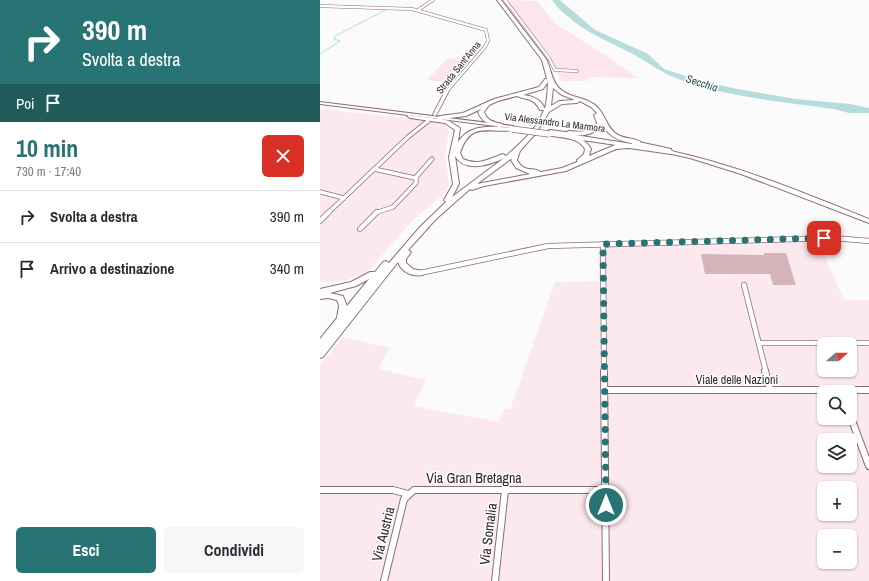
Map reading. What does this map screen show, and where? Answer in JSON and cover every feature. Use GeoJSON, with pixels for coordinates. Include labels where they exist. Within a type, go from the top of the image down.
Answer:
{"type":"FeatureCollection","features":[{"type":"Feature","properties":{"kind":"highway"},"geometry":{"type":"LineString","coordinates":[[496,0],[539,61],[555,88],[566,95],[594,106],[602,116],[612,134],[621,139],[660,148]]}},
{"type":"Feature","properties":{"kind":"highway"},"geometry":{"type":"LineString","coordinates":[[320,345],[341,319],[420,232],[464,191],[517,151],[531,136],[551,94],[549,80],[544,60],[499,0]]}},
{"type":"Feature","properties":{"kind":"highway"},"geometry":{"type":"LineString","coordinates":[[440,118],[464,115],[496,100],[535,90],[549,80]]}},
{"type":"Feature","properties":{"kind":"highway"},"geometry":{"type":"LineString","coordinates":[[513,128],[489,122],[483,118],[481,112],[487,106],[498,101],[522,96],[538,101],[544,110]]}},
{"type":"Feature","properties":{"kind":"highway"},"geometry":{"type":"LineString","coordinates":[[320,354],[375,281],[382,268],[403,243],[447,200],[503,156],[526,135],[544,110],[561,102],[579,102],[593,109],[600,123],[595,130],[585,133],[550,133]]}},
{"type":"Feature","properties":{"kind":"highway"},"geometry":{"type":"LineString","coordinates":[[410,116],[447,122],[458,129],[452,158],[456,184],[447,200]]}},
{"type":"Feature","properties":{"kind":"highway"},"geometry":{"type":"LineString","coordinates":[[503,156],[488,163],[474,164],[461,160],[457,153],[462,139],[472,131],[487,128],[513,128]]}},
{"type":"Feature","properties":{"kind":"highway"},"geometry":{"type":"LineString","coordinates":[[517,151],[514,160],[515,164],[523,170],[534,172],[554,170],[572,164],[587,155],[587,146],[580,140],[550,133]]}},
{"type":"Feature","properties":{"kind":"highway"},"geometry":{"type":"LineString","coordinates":[[464,191],[482,184],[564,170],[615,147],[629,146],[671,152]]}},
{"type":"Feature","properties":{"kind":"highway"},"geometry":{"type":"LineString","coordinates":[[420,232],[420,236],[402,258],[402,264],[411,272],[420,273]]}},
{"type":"Feature","properties":{"kind":"highway"},"geometry":{"type":"LineString","coordinates":[[320,292],[353,284],[370,277],[382,268]]}},
{"type":"Feature","properties":{"kind":"highway"},"geometry":{"type":"LineString","coordinates":[[320,296],[328,295],[340,298],[343,306],[341,319]]}},
{"type":"Feature","properties":{"kind":"main road","name":"Via Alessandro La Marmora"},"geometry":{"type":"LineString","coordinates":[[320,103],[660,148],[721,163],[775,182],[781,186]]}},
{"type":"Feature","properties":{"kind":"main road","name":"Via Alessandro La Marmora"},"geometry":{"type":"LineString","coordinates":[[320,106],[513,128]]}},
{"type":"Feature","properties":{"kind":"main road","name":"Via Alessandro La Marmora"},"geometry":{"type":"LineString","coordinates":[[550,133],[629,144],[671,152],[720,165],[781,186],[869,221]]}},
{"type":"Feature","properties":{"kind":"street"},"geometry":{"type":"LineString","coordinates":[[418,10],[433,0]]}},
{"type":"Feature","properties":{"kind":"street"},"geometry":{"type":"LineString","coordinates":[[505,0],[549,58],[555,70],[577,71]]}},
{"type":"Feature","properties":{"kind":"street","name":"Strada Sant'Anna"},"geometry":{"type":"LineString","coordinates":[[320,6],[418,10],[486,30],[488,37],[485,47],[444,95],[435,114]]}},
{"type":"Feature","properties":{"kind":"street"},"geometry":{"type":"LineString","coordinates":[[320,221],[408,137],[428,121]]}},
{"type":"Feature","properties":{"kind":"street"},"geometry":{"type":"LineString","coordinates":[[360,229],[376,213],[394,206],[416,183],[415,178],[432,159]]}},
{"type":"Feature","properties":{"kind":"street"},"geometry":{"type":"LineString","coordinates":[[374,169],[415,178]]}},
{"type":"Feature","properties":{"kind":"street"},"geometry":{"type":"LineString","coordinates":[[320,192],[344,198]]}},
{"type":"Feature","properties":{"kind":"street"},"geometry":{"type":"LineString","coordinates":[[420,273],[543,246],[829,238],[869,241]]}},
{"type":"Feature","properties":{"kind":"street"},"geometry":{"type":"LineString","coordinates":[[603,244],[606,581]]}},
{"type":"Feature","properties":{"kind":"street"},"geometry":{"type":"LineString","coordinates":[[744,285],[770,390]]}},
{"type":"Feature","properties":{"kind":"street"},"geometry":{"type":"LineString","coordinates":[[759,343],[869,343]]}},
{"type":"Feature","properties":{"kind":"street","name":"Viale delle Nazioni"},"geometry":{"type":"LineString","coordinates":[[605,390],[817,391]]}},
{"type":"Feature","properties":{"kind":"street","name":"Viale delle Nazioni"},"geometry":{"type":"LineString","coordinates":[[857,390],[869,390]]}},
{"type":"Feature","properties":{"kind":"street"},"geometry":{"type":"LineString","coordinates":[[854,425],[869,466]]}},
{"type":"Feature","properties":{"kind":"street","name":"Via Gran Bretagna"},"geometry":{"type":"LineString","coordinates":[[320,490],[393,490],[408,494],[414,490],[605,490]]}},
{"type":"Feature","properties":{"kind":"street","name":"Via Somalia"},"geometry":{"type":"LineString","coordinates":[[495,581],[505,490]]}},
{"type":"Feature","properties":{"kind":"street","name":"Via Austria"},"geometry":{"type":"LineString","coordinates":[[384,581],[404,499],[408,494]]}},
{"type":"Feature","properties":{"kind":"shaded area"},"geometry":{"type":"Polygon","coordinates":[[[507,0],[537,1],[560,27],[602,53],[638,78],[589,77],[587,81],[561,81],[551,57],[507,0]]]}},
{"type":"Feature","properties":{"kind":"shaded area"},"geometry":{"type":"Polygon","coordinates":[[[448,58],[470,61],[450,83],[427,80],[448,58]]]}},
{"type":"Feature","properties":{"kind":"shaded area"},"geometry":{"type":"Polygon","coordinates":[[[320,109],[423,120],[444,124],[449,130],[445,156],[449,185],[445,192],[412,221],[370,269],[364,274],[344,281],[320,282],[320,109]]]}},
{"type":"Feature","properties":{"kind":"shaded area"},"geometry":{"type":"Polygon","coordinates":[[[818,240],[844,300],[869,300],[869,581],[320,581],[320,365],[343,337],[390,348],[378,369],[426,380],[414,406],[499,422],[504,409],[510,410],[555,282],[599,281],[598,246],[818,240]]]}},
{"type":"Feature","properties":{"kind":"water"},"geometry":{"type":"Polygon","coordinates":[[[552,0],[560,0],[595,30],[648,54],[664,69],[701,81],[737,89],[796,99],[850,104],[869,108],[869,113],[849,113],[834,109],[772,101],[708,89],[689,83],[666,74],[636,56],[586,30],[580,26],[578,21],[564,13],[552,0]]]}},
{"type":"Feature","properties":{"kind":"building"},"geometry":{"type":"Polygon","coordinates":[[[764,253],[786,253],[796,285],[773,285],[770,274],[705,274],[701,254],[764,255],[764,253]]]}},
{"type":"Feature","properties":{"kind":"waterway","name":"Secchia"},"geometry":{"type":"LineString","coordinates":[[556,0],[577,22],[589,29]]}},
{"type":"Feature","properties":{"kind":"waterway"},"geometry":{"type":"LineString","coordinates":[[320,54],[340,41],[334,39],[335,36],[386,10]]}},
{"type":"Feature","properties":{"kind":"route"},"geometry":{"type":"LineString","coordinates":[[606,505],[603,244],[738,242],[824,238]]}}]}
